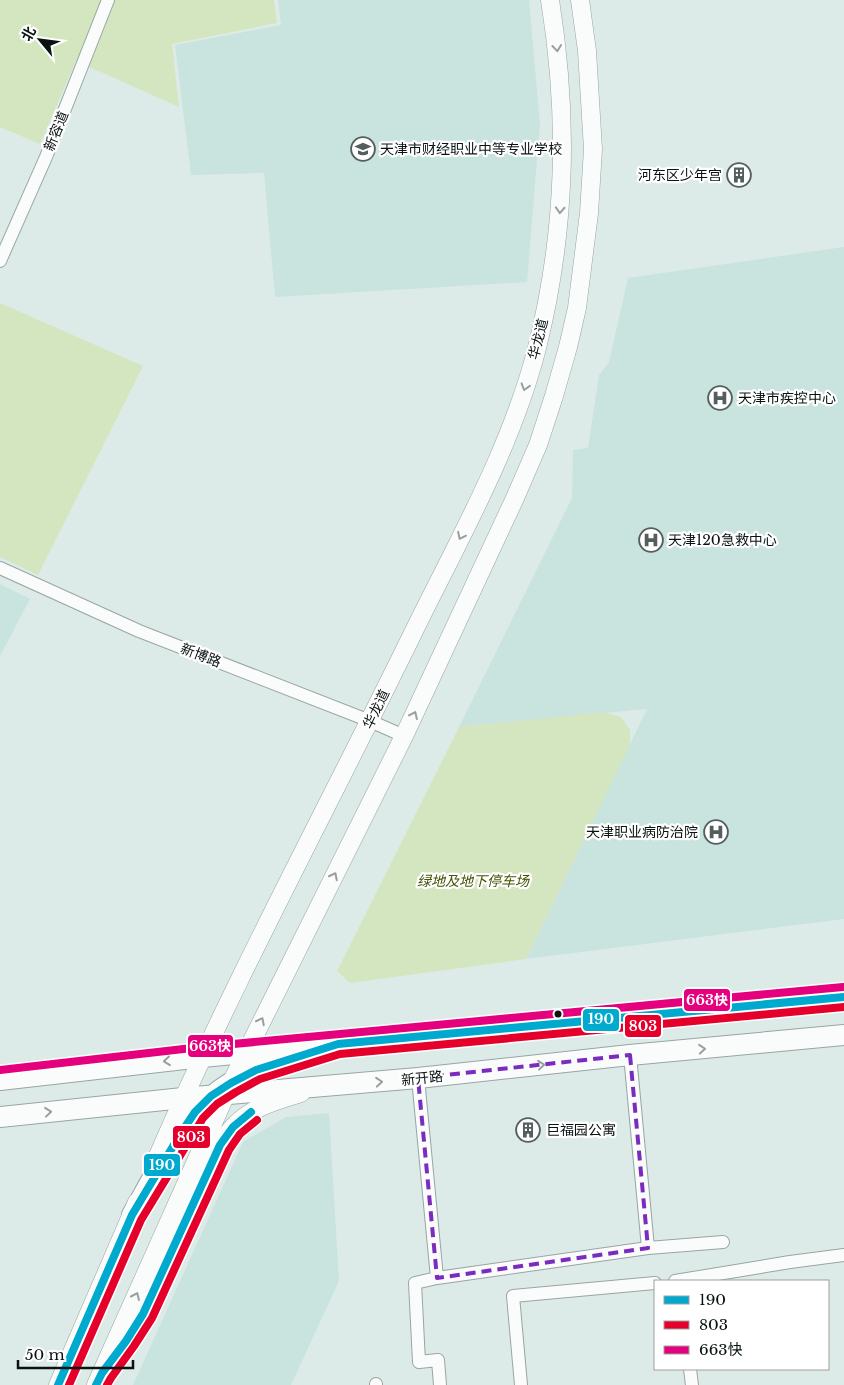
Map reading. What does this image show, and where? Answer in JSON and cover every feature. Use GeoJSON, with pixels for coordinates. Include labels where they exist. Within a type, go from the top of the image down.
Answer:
{"type":"FeatureCollection","features":[{"type":"Feature","properties":{"kind":"main road","name":"华龙道"},"geometry":{"type":"LineString","coordinates":[[58,1385],[202,1057],[489,479],[524,390],[537,348],[555,256],[560,216],[562,171],[561,91],[550,0]]}},
{"type":"Feature","properties":{"kind":"main road"},"geometry":{"type":"LineString","coordinates":[[99,1379],[222,1091],[245,1053],[404,736],[538,445],[568,347],[576,308],[589,213],[593,149],[587,51],[580,0]]}},
{"type":"Feature","properties":{"kind":"main road"},"geometry":{"type":"LineString","coordinates":[[0,1080],[202,1057],[844,997]]}},
{"type":"Feature","properties":{"kind":"main road","name":"新开路"},"geometry":{"type":"LineString","coordinates":[[0,1117],[183,1098],[222,1091],[330,1086],[844,1035]]}},
{"type":"Feature","properties":{"kind":"main road"},"geometry":{"type":"LineString","coordinates":[[811,1038],[844,1043]]}},
{"type":"Feature","properties":{"kind":"main road"},"geometry":{"type":"LineString","coordinates":[[132,1215],[181,1133],[196,1112],[222,1091],[256,1070],[338,1044]]}},
{"type":"Feature","properties":{"kind":"main road"},"geometry":{"type":"LineString","coordinates":[[99,1379],[143,1314],[220,1145],[233,1127],[248,1114],[264,1104],[330,1086]]}},
{"type":"Feature","properties":{"kind":"street","name":"新容道"},"geometry":{"type":"LineString","coordinates":[[0,261],[46,157],[108,0]]}},
{"type":"Feature","properties":{"kind":"street","name":"新博路"},"geometry":{"type":"LineString","coordinates":[[0,568],[139,631],[404,736]]}},
{"type":"Feature","properties":{"kind":"street"},"geometry":{"type":"LineString","coordinates":[[630,1056],[648,1248]]}},
{"type":"Feature","properties":{"kind":"street"},"geometry":{"type":"LineString","coordinates":[[418,1078],[437,1278]]}},
{"type":"Feature","properties":{"kind":"street"},"geometry":{"type":"LineString","coordinates":[[440,1385],[438,1360],[419,1362],[415,1283],[437,1278],[648,1248],[724,1242]]}},
{"type":"Feature","properties":{"kind":"street"},"geometry":{"type":"LineString","coordinates":[[687,1280],[790,1262],[844,1255]]}},
{"type":"Feature","properties":{"kind":"street"},"geometry":{"type":"LineString","coordinates":[[520,1385],[513,1296],[654,1283]]}},
{"type":"Feature","properties":{"kind":"street"},"geometry":{"type":"LineString","coordinates":[[690,1370],[692,1385]]}},
{"type":"Feature","properties":{"kind":"highlighted area"},"geometry":{"type":"Polygon","coordinates":[[[630,1055],[648,1248],[437,1278],[418,1078],[630,1055]]]}},
{"type":"Feature","properties":{"kind":"shaded area","name":"天津市财经职业中等专业学校"},"geometry":{"type":"Polygon","coordinates":[[[278,0],[529,0],[540,125],[527,282],[275,297],[264,173],[191,175],[175,45],[281,25],[278,0]]]}},
{"type":"Feature","properties":{"kind":"shaded area"},"geometry":{"type":"Polygon","coordinates":[[[844,247],[844,919],[526,959],[647,709],[459,727],[572,498],[573,450],[588,448],[599,375],[609,362],[628,278],[844,247]]]}},
{"type":"Feature","properties":{"kind":"shaded area"},"geometry":{"type":"Polygon","coordinates":[[[0,584],[30,599],[0,656],[0,584]]]}},
{"type":"Feature","properties":{"kind":"shaded area"},"geometry":{"type":"Polygon","coordinates":[[[329,1113],[339,1281],[291,1385],[133,1385],[243,1142],[286,1117],[329,1113]]]}},
{"type":"Feature","properties":{"kind":"green space"},"geometry":{"type":"Polygon","coordinates":[[[1,0],[274,0],[277,23],[172,44],[179,107],[76,61],[40,144],[0,127],[1,0]]]}},
{"type":"Feature","properties":{"kind":"green space"},"geometry":{"type":"Polygon","coordinates":[[[0,303],[143,366],[38,575],[0,557],[0,303]]]}},
{"type":"Feature","properties":{"kind":"green space","name":"绿地及地下停车场"},"geometry":{"type":"Polygon","coordinates":[[[604,712],[621,717],[630,730],[630,745],[526,959],[350,983],[337,971],[459,727],[604,712]]]}},
{"type":"Feature","properties":{"kind":"transit line","name":"663快"},"geometry":{"type":"LineString","coordinates":[[0,1070],[201,1047],[843,987]]}},
{"type":"Feature","properties":{"kind":"transit line","name":"190"},"geometry":{"type":"LineString","coordinates":[[58,1385],[132,1215],[181,1133],[195,1112],[211,1096],[256,1070],[338,1044],[844,997]]}},
{"type":"Feature","properties":{"kind":"transit line","name":"803"},"geometry":{"type":"LineString","coordinates":[[69,1385],[141,1220],[203,1118],[217,1104],[260,1079],[340,1054],[844,1007]]}},
{"type":"Feature","properties":{"kind":"transit line","name":"190"},"geometry":{"type":"LineString","coordinates":[[96,1385],[102,1373],[143,1314],[220,1145],[233,1127],[251,1112]]}},
{"type":"Feature","properties":{"kind":"transit line","name":"803"},"geometry":{"type":"LineString","coordinates":[[107,1385],[152,1318],[229,1150],[240,1134],[257,1120]]}},
{"type":"Feature","properties":{"kind":"place","name":"天津市财经职业中等专业学校"},"geometry":{"type":"Point","coordinates":[363,149]}},
{"type":"Feature","properties":{"kind":"place","name":"河东区少年宫"},"geometry":{"type":"Point","coordinates":[739,175]}},
{"type":"Feature","properties":{"kind":"place","name":"天津市疾控中心"},"geometry":{"type":"Point","coordinates":[720,398]}},
{"type":"Feature","properties":{"kind":"place","name":"天津120急救中心"},"geometry":{"type":"Point","coordinates":[651,540]}},
{"type":"Feature","properties":{"kind":"place","name":"天津职业病防治院"},"geometry":{"type":"Point","coordinates":[716,832]}},
{"type":"Feature","properties":{"kind":"place","name":"巨福园公寓"},"geometry":{"type":"Point","coordinates":[528,1130]}}]}
